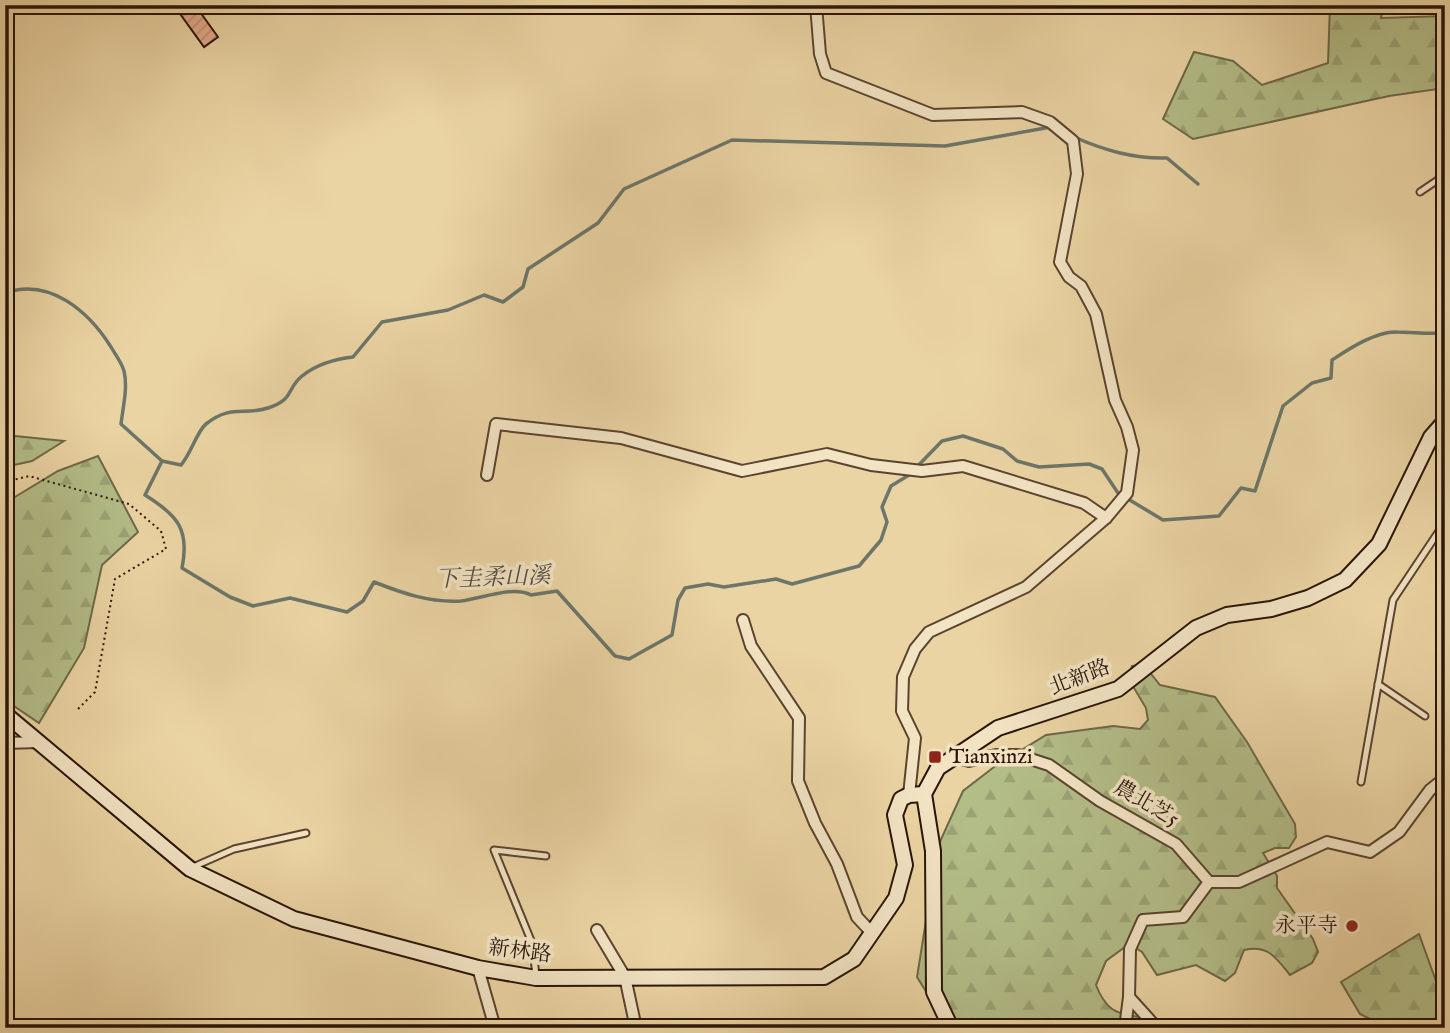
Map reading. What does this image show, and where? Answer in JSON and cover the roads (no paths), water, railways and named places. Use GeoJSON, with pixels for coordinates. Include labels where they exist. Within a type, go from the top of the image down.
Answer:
{"type":"FeatureCollection","features":[{"type":"Feature","properties":{"kind":"street"},"geometry":{"type":"LineString","coordinates":[[816,5],[820,54],[826,73],[933,115],[1023,112],[1050,122],[1073,141],[1077,174],[1060,262],[1069,277],[1081,286],[1096,314],[1115,400],[1127,427],[1133,450],[1127,493],[1106,518],[1026,587],[929,632],[915,649],[903,677],[902,711],[915,738],[909,795],[924,794],[933,851],[934,992],[951,1028]]}},
{"type":"Feature","properties":{"kind":"street","name":"北新路"},"geometry":{"type":"LineString","coordinates":[[924,794],[938,768],[951,756],[998,728],[1118,689],[1196,628],[1227,615],[1271,609],[1308,597],[1345,580],[1379,544],[1431,437],[1445,421]]}},
{"type":"Feature","properties":{"kind":"street"},"geometry":{"type":"LineString","coordinates":[[487,475],[496,424],[621,438],[742,471],[827,453],[871,465],[922,471],[963,466],[1084,503],[1106,518]]}},
{"type":"Feature","properties":{"kind":"street"},"geometry":{"type":"LineString","coordinates":[[743,620],[751,646],[799,719],[798,781],[814,823],[837,864],[857,917],[873,934]]}},
{"type":"Feature","properties":{"kind":"street","name":"新林路"},"geometry":{"type":"LineString","coordinates":[[5,714],[190,869],[294,919],[478,968],[536,978],[824,977],[854,959],[896,898],[905,865],[895,815],[901,799],[909,795]]}},
{"type":"Feature","properties":{"kind":"street"},"geometry":{"type":"LineString","coordinates":[[5,743],[39,741]]}},
{"type":"Feature","properties":{"kind":"street","name":"農北芝5"},"geometry":{"type":"LineString","coordinates":[[951,756],[969,761],[996,755],[1018,755],[1049,765],[1100,801],[1176,844],[1209,882]]}},
{"type":"Feature","properties":{"kind":"street"},"geometry":{"type":"LineString","coordinates":[[1125,1028],[1130,949],[1143,920],[1183,917],[1209,882],[1239,882],[1327,842],[1370,852],[1399,832],[1430,790],[1445,778]]}},
{"type":"Feature","properties":{"kind":"street"},"geometry":{"type":"LineString","coordinates":[[597,930],[625,977],[636,1028]]}},
{"type":"Feature","properties":{"kind":"street"},"geometry":{"type":"LineString","coordinates":[[478,968],[495,1028]]}},
{"type":"Feature","properties":{"kind":"street"},"geometry":{"type":"LineString","coordinates":[[1129,997],[1157,1028]]}},
{"type":"Feature","properties":{"kind":"lane"},"geometry":{"type":"LineString","coordinates":[[1419,192],[1445,174]]}},
{"type":"Feature","properties":{"kind":"lane"},"geometry":{"type":"LineString","coordinates":[[1362,782],[1393,600],[1445,522]]}},
{"type":"Feature","properties":{"kind":"lane"},"geometry":{"type":"LineString","coordinates":[[1378,684],[1425,716]]}},
{"type":"Feature","properties":{"kind":"lane"},"geometry":{"type":"LineString","coordinates":[[190,869],[234,849],[306,833]]}},
{"type":"Feature","properties":{"kind":"lane"},"geometry":{"type":"LineString","coordinates":[[536,978],[532,943],[494,850],[546,856]]}},
{"type":"Feature","properties":{"kind":"waterway"},"geometry":{"type":"LineString","coordinates":[[162,461],[181,465],[203,427],[215,418],[230,412],[259,410],[277,405],[297,381],[314,368],[353,357],[382,322],[448,310],[484,295],[503,302],[523,287],[528,269],[598,223],[624,189],[732,140],[945,146],[1051,127]]}},
{"type":"Feature","properties":{"kind":"waterway"},"geometry":{"type":"LineString","coordinates":[[1074,137],[1119,153],[1167,158],[1198,184]]}},
{"type":"Feature","properties":{"kind":"waterway","name":"下圭柔山溪"},"geometry":{"type":"LineString","coordinates":[[5,293],[22,289],[53,294],[80,310],[102,334],[124,371],[121,424],[162,461],[145,495],[165,509],[178,524],[184,543],[182,568],[230,597],[253,606],[290,598],[347,612],[363,601],[374,582],[416,596],[450,601],[515,591],[531,595],[557,591],[615,656],[629,659],[672,635],[678,600],[685,588],[708,584],[724,587],[776,579],[792,584],[859,566],[881,540],[887,522],[882,507],[891,486],[909,475],[942,441],[963,436],[1003,449],[1017,461],[1039,467],[1089,464],[1102,469],[1118,493],[1163,520],[1219,516],[1241,488],[1255,491],[1283,406],[1312,383],[1331,378],[1332,360],[1380,334],[1442,333],[1445,330]]}},
{"type":"Feature","properties":{"kind":"place","name":"Tianxinzi"},"geometry":{"type":"Point","coordinates":[935,757]}},
{"type":"Feature","properties":{"kind":"place","name":"永平寺"},"geometry":{"type":"Point","coordinates":[1352,926]}}]}
